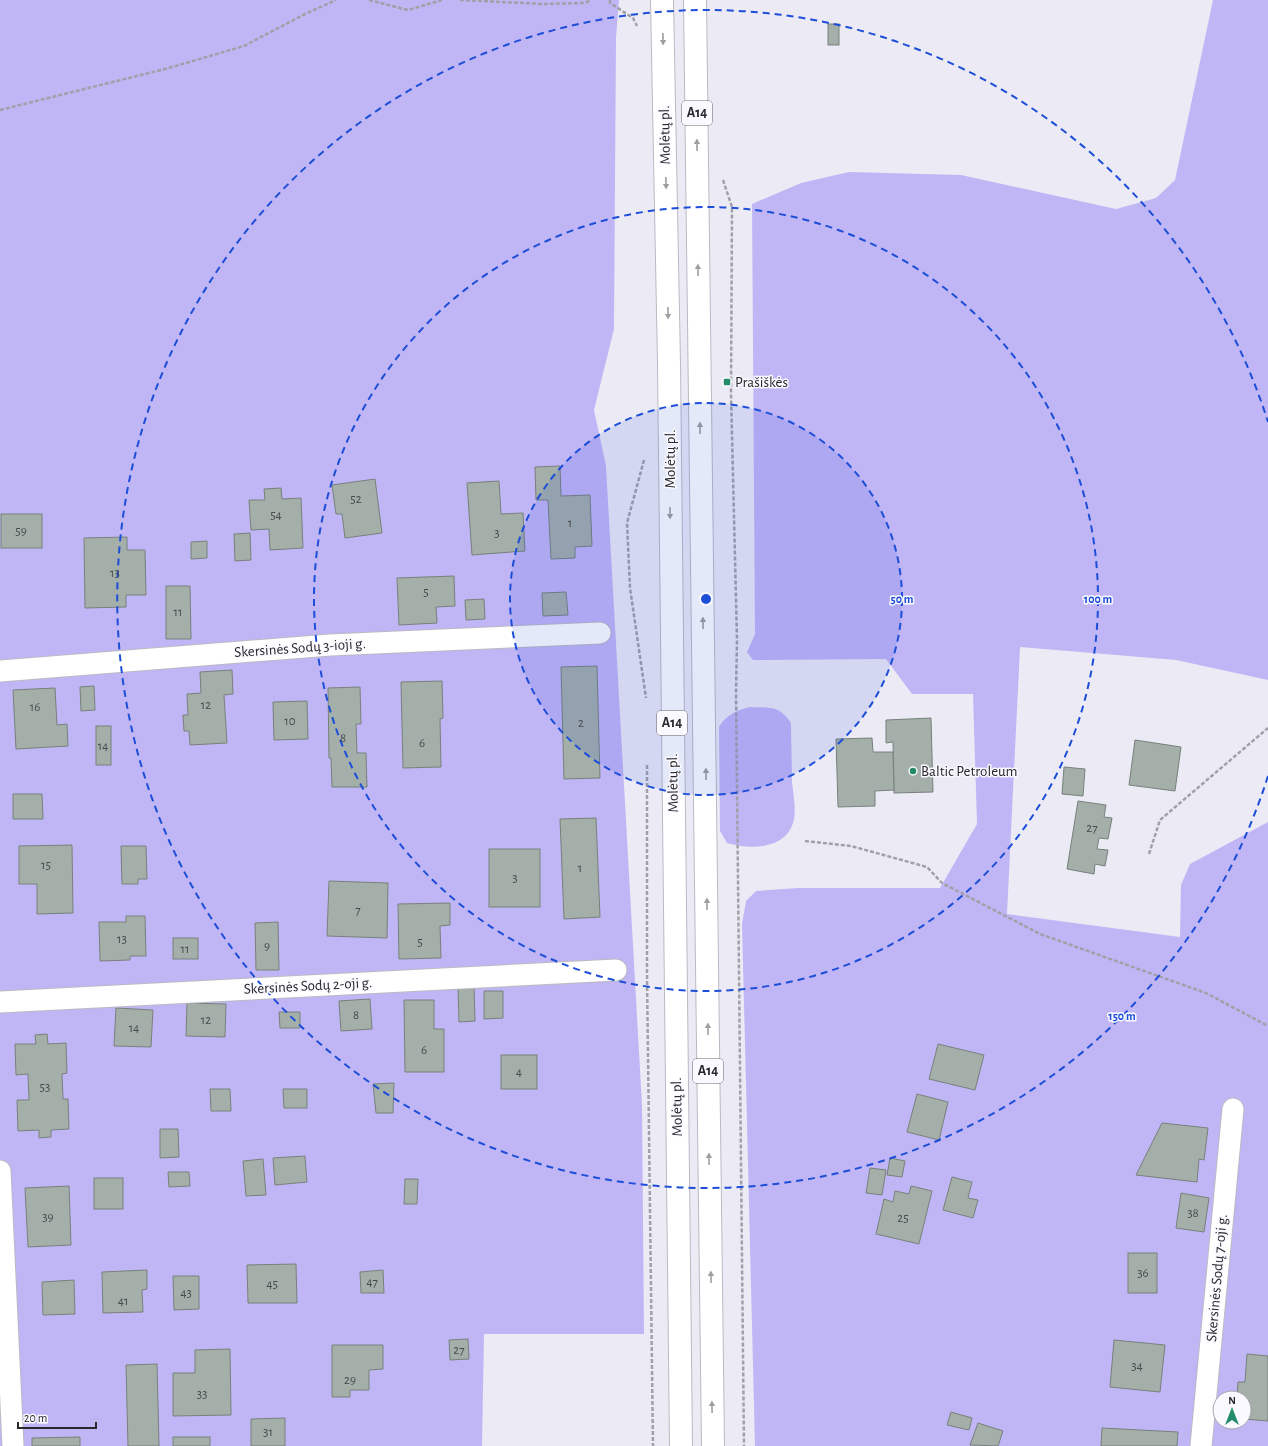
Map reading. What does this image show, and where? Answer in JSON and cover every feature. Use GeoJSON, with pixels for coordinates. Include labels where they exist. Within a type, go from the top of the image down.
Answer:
{"type":"FeatureCollection","features":[{"type":"Feature","properties":{"kind":"highway","name":"Molėtų pl."},"geometry":{"type":"LineString","coordinates":[[662,0],[669,356],[681,1446]]}},
{"type":"Feature","properties":{"kind":"highway","name":"Molėtų pl."},"geometry":{"type":"LineString","coordinates":[[696,0],[713,1446]]}},
{"type":"Feature","properties":{"kind":"street","name":"Skersinės Sodų 3-ioji g."},"geometry":{"type":"LineString","coordinates":[[0,671],[330,646],[600,633]]}},
{"type":"Feature","properties":{"kind":"street","name":"Skersinės Sodų 2-oji g."},"geometry":{"type":"LineString","coordinates":[[0,1002],[616,970]]}},
{"type":"Feature","properties":{"kind":"street","name":"Skersinės Sodų 7-oji g."},"geometry":{"type":"LineString","coordinates":[[1201,1446],[1233,1110]]}},
{"type":"Feature","properties":{"kind":"street"},"geometry":{"type":"LineString","coordinates":[[0,1171],[13,1446]]}},
{"type":"Feature","properties":{"kind":"path"},"geometry":{"type":"LineString","coordinates":[[0,110],[169,68],[244,46],[302,15],[336,0]]}},
{"type":"Feature","properties":{"kind":"path"},"geometry":{"type":"LineString","coordinates":[[369,0],[408,10],[442,0]]}},
{"type":"Feature","properties":{"kind":"path"},"geometry":{"type":"LineString","coordinates":[[460,0],[544,4],[585,3],[591,0]]}},
{"type":"Feature","properties":{"kind":"path"},"geometry":{"type":"LineString","coordinates":[[721,174],[732,207],[732,394],[737,640],[736,691],[744,1446]]}},
{"type":"Feature","properties":{"kind":"path"},"geometry":{"type":"LineString","coordinates":[[645,457],[627,523],[630,588],[647,701]]}},
{"type":"Feature","properties":{"kind":"path"},"geometry":{"type":"LineString","coordinates":[[1149,854],[1160,820],[1268,728]]}},
{"type":"Feature","properties":{"kind":"path"},"geometry":{"type":"LineString","coordinates":[[647,764],[647,976],[653,1446]]}},
{"type":"Feature","properties":{"kind":"path"},"geometry":{"type":"LineString","coordinates":[[805,841],[851,846],[927,867],[942,883],[1040,934],[1206,993],[1268,1026]]}},
{"type":"Feature","properties":{"kind":"shaded area"},"geometry":{"type":"Polygon","coordinates":[[[0,0],[619,0],[616,38],[614,329],[594,410],[606,466],[642,1105],[644,1334],[484,1334],[482,1446],[0,1446],[0,0]]]}},
{"type":"Feature","properties":{"kind":"shaded area"},"geometry":{"type":"Polygon","coordinates":[[[1213,0],[1268,0],[1268,680],[1176,660],[1020,647],[1007,914],[1180,937],[1181,885],[1190,864],[1268,822],[1268,1446],[755,1446],[742,924],[746,901],[756,891],[798,888],[940,888],[977,824],[973,694],[912,694],[886,659],[753,660],[747,652],[755,634],[752,204],[801,183],[849,172],[961,175],[1116,209],[1156,198],[1175,180],[1213,0]]]}},
{"type":"Feature","properties":{"kind":"shaded area"},"geometry":{"type":"Polygon","coordinates":[[[750,707],[778,710],[787,717],[791,723],[792,782],[795,810],[794,819],[790,829],[784,837],[776,842],[757,847],[746,847],[727,843],[720,831],[719,727],[725,719],[732,714],[750,707]]]}},
{"type":"Feature","properties":{"kind":"building"},"geometry":{"type":"Polygon","coordinates":[[[828,24],[839,24],[839,45],[828,45],[828,24]]]}},
{"type":"Feature","properties":{"kind":"building"},"geometry":{"type":"Polygon","coordinates":[[[560,466],[561,496],[590,495],[592,546],[575,547],[575,558],[551,559],[548,500],[536,500],[535,467],[560,466]]]}},
{"type":"Feature","properties":{"kind":"building"},"geometry":{"type":"Polygon","coordinates":[[[375,479],[382,533],[345,538],[342,514],[336,514],[332,485],[375,479]]]}},
{"type":"Feature","properties":{"kind":"building"},"geometry":{"type":"Polygon","coordinates":[[[499,481],[501,514],[523,513],[525,551],[472,555],[467,483],[499,481]]]}},
{"type":"Feature","properties":{"kind":"building"},"geometry":{"type":"Polygon","coordinates":[[[281,488],[282,499],[301,498],[303,548],[270,550],[269,529],[251,530],[249,500],[265,500],[264,489],[281,488]]]}},
{"type":"Feature","properties":{"kind":"building"},"geometry":{"type":"Polygon","coordinates":[[[1,514],[42,514],[42,548],[1,548],[1,514]]]}},
{"type":"Feature","properties":{"kind":"building"},"geometry":{"type":"Polygon","coordinates":[[[250,533],[251,560],[235,561],[234,534],[250,533]]]}},
{"type":"Feature","properties":{"kind":"building"},"geometry":{"type":"Polygon","coordinates":[[[127,537],[127,550],[145,550],[146,595],[126,595],[126,607],[85,608],[84,538],[127,537]]]}},
{"type":"Feature","properties":{"kind":"building"},"geometry":{"type":"Polygon","coordinates":[[[207,541],[207,558],[191,559],[191,542],[207,541]]]}},
{"type":"Feature","properties":{"kind":"building"},"geometry":{"type":"Polygon","coordinates":[[[454,576],[455,606],[436,607],[437,623],[399,625],[397,578],[454,576]]]}},
{"type":"Feature","properties":{"kind":"building"},"geometry":{"type":"Polygon","coordinates":[[[166,586],[190,586],[191,639],[166,639],[166,586]]]}},
{"type":"Feature","properties":{"kind":"building"},"geometry":{"type":"Polygon","coordinates":[[[566,592],[568,615],[543,616],[542,593],[566,592]]]}},
{"type":"Feature","properties":{"kind":"building"},"geometry":{"type":"Polygon","coordinates":[[[484,599],[485,619],[466,620],[465,600],[484,599]]]}},
{"type":"Feature","properties":{"kind":"building"},"geometry":{"type":"Polygon","coordinates":[[[597,666],[600,778],[564,779],[561,667],[597,666]]]}},
{"type":"Feature","properties":{"kind":"building"},"geometry":{"type":"Polygon","coordinates":[[[232,670],[233,694],[224,695],[227,743],[190,745],[189,731],[184,731],[183,715],[188,715],[187,694],[201,693],[200,672],[232,670]]]}},
{"type":"Feature","properties":{"kind":"building"},"geometry":{"type":"Polygon","coordinates":[[[442,681],[443,718],[440,719],[441,767],[403,768],[401,682],[442,681]]]}},
{"type":"Feature","properties":{"kind":"building"},"geometry":{"type":"Polygon","coordinates":[[[94,686],[95,710],[81,711],[80,687],[94,686]]]}},
{"type":"Feature","properties":{"kind":"building"},"geometry":{"type":"Polygon","coordinates":[[[360,687],[361,724],[356,724],[357,753],[366,753],[367,787],[332,787],[331,758],[329,758],[328,688],[360,687]]]}},
{"type":"Feature","properties":{"kind":"building"},"geometry":{"type":"Polygon","coordinates":[[[55,688],[57,725],[67,724],[68,746],[16,749],[13,690],[55,688]]]}},
{"type":"Feature","properties":{"kind":"building"},"geometry":{"type":"Polygon","coordinates":[[[307,701],[308,739],[274,740],[273,702],[307,701]]]}},
{"type":"Feature","properties":{"kind":"building","name":"Baltic Petroleum"},"geometry":{"type":"Polygon","coordinates":[[[931,718],[933,792],[894,793],[893,742],[886,743],[886,720],[931,718]]]}},
{"type":"Feature","properties":{"kind":"building"},"geometry":{"type":"Polygon","coordinates":[[[96,726],[111,726],[111,765],[96,765],[96,726]]]}},
{"type":"Feature","properties":{"kind":"building"},"geometry":{"type":"Polygon","coordinates":[[[872,738],[873,752],[893,752],[894,790],[875,791],[875,806],[838,807],[836,739],[872,738]]]}},
{"type":"Feature","properties":{"kind":"building"},"geometry":{"type":"Polygon","coordinates":[[[1135,740],[1181,747],[1175,791],[1129,785],[1135,740]]]}},
{"type":"Feature","properties":{"kind":"building"},"geometry":{"type":"Polygon","coordinates":[[[1064,767],[1085,769],[1083,796],[1062,794],[1064,767]]]}},
{"type":"Feature","properties":{"kind":"building"},"geometry":{"type":"Polygon","coordinates":[[[13,794],[42,794],[43,819],[13,819],[13,794]]]}},
{"type":"Feature","properties":{"kind":"building"},"geometry":{"type":"Polygon","coordinates":[[[1078,801],[1106,805],[1104,817],[1112,818],[1108,839],[1099,838],[1097,849],[1108,850],[1105,866],[1095,864],[1094,874],[1067,869],[1078,801]]]}},
{"type":"Feature","properties":{"kind":"building"},"geometry":{"type":"Polygon","coordinates":[[[596,818],[600,917],[564,919],[560,819],[596,818]]]}},
{"type":"Feature","properties":{"kind":"building"},"geometry":{"type":"Polygon","coordinates":[[[72,845],[73,913],[37,914],[37,884],[19,884],[19,846],[72,845]]]}},
{"type":"Feature","properties":{"kind":"building"},"geometry":{"type":"Polygon","coordinates":[[[121,846],[146,846],[147,879],[138,879],[138,884],[122,884],[121,846]]]}},
{"type":"Feature","properties":{"kind":"building"},"geometry":{"type":"Polygon","coordinates":[[[489,849],[540,849],[540,907],[489,907],[489,849]]]}},
{"type":"Feature","properties":{"kind":"building"},"geometry":{"type":"Polygon","coordinates":[[[329,881],[388,883],[387,938],[327,936],[329,881]]]}},
{"type":"Feature","properties":{"kind":"building"},"geometry":{"type":"Polygon","coordinates":[[[450,903],[450,925],[440,926],[441,958],[399,959],[398,904],[450,903]]]}},
{"type":"Feature","properties":{"kind":"building"},"geometry":{"type":"Polygon","coordinates":[[[126,916],[145,916],[146,956],[130,956],[130,960],[100,961],[99,922],[126,922],[126,916]]]}},
{"type":"Feature","properties":{"kind":"building"},"geometry":{"type":"Polygon","coordinates":[[[278,922],[279,970],[256,970],[255,923],[278,922]]]}},
{"type":"Feature","properties":{"kind":"building"},"geometry":{"type":"Polygon","coordinates":[[[173,938],[198,938],[198,959],[173,959],[173,938]]]}},
{"type":"Feature","properties":{"kind":"building"},"geometry":{"type":"Polygon","coordinates":[[[474,987],[475,1021],[459,1022],[458,988],[474,987]]]}},
{"type":"Feature","properties":{"kind":"building"},"geometry":{"type":"Polygon","coordinates":[[[484,991],[503,991],[503,1018],[484,1019],[484,991]]]}},
{"type":"Feature","properties":{"kind":"building"},"geometry":{"type":"Polygon","coordinates":[[[370,999],[372,1029],[341,1031],[339,1001],[370,999]]]}},
{"type":"Feature","properties":{"kind":"building"},"geometry":{"type":"Polygon","coordinates":[[[404,1000],[434,1000],[434,1029],[444,1029],[444,1072],[405,1072],[404,1000]]]}},
{"type":"Feature","properties":{"kind":"building"},"geometry":{"type":"Polygon","coordinates":[[[187,1003],[226,1004],[225,1037],[186,1036],[187,1003]]]}},
{"type":"Feature","properties":{"kind":"building"},"geometry":{"type":"Polygon","coordinates":[[[116,1008],[153,1010],[151,1047],[114,1046],[116,1008]]]}},
{"type":"Feature","properties":{"kind":"building"},"geometry":{"type":"Polygon","coordinates":[[[279,1012],[300,1012],[300,1028],[280,1028],[279,1012]]]}},
{"type":"Feature","properties":{"kind":"building"},"geometry":{"type":"Polygon","coordinates":[[[47,1034],[48,1044],[66,1043],[67,1073],[62,1074],[63,1099],[68,1099],[69,1129],[51,1130],[51,1137],[39,1138],[39,1130],[18,1131],[17,1100],[29,1100],[28,1074],[16,1075],[15,1044],[36,1044],[35,1035],[47,1034]]]}},
{"type":"Feature","properties":{"kind":"building"},"geometry":{"type":"Polygon","coordinates":[[[938,1044],[984,1055],[975,1090],[929,1079],[938,1044]]]}},
{"type":"Feature","properties":{"kind":"building"},"geometry":{"type":"Polygon","coordinates":[[[501,1055],[537,1055],[537,1089],[501,1089],[501,1055]]]}},
{"type":"Feature","properties":{"kind":"building"},"geometry":{"type":"Polygon","coordinates":[[[394,1083],[393,1113],[376,1113],[373,1084],[394,1083]]]}},
{"type":"Feature","properties":{"kind":"building"},"geometry":{"type":"Polygon","coordinates":[[[210,1089],[230,1089],[231,1111],[211,1111],[210,1089]]]}},
{"type":"Feature","properties":{"kind":"building"},"geometry":{"type":"Polygon","coordinates":[[[283,1089],[307,1089],[307,1108],[284,1108],[283,1089]]]}},
{"type":"Feature","properties":{"kind":"building"},"geometry":{"type":"Polygon","coordinates":[[[917,1094],[948,1102],[939,1140],[907,1132],[917,1094]]]}},
{"type":"Feature","properties":{"kind":"building"},"geometry":{"type":"Polygon","coordinates":[[[1162,1123],[1208,1128],[1204,1160],[1199,1159],[1197,1182],[1136,1175],[1162,1123]]]}},
{"type":"Feature","properties":{"kind":"building"},"geometry":{"type":"Polygon","coordinates":[[[160,1129],[178,1129],[179,1157],[160,1158],[160,1129]]]}},
{"type":"Feature","properties":{"kind":"building"},"geometry":{"type":"Polygon","coordinates":[[[305,1156],[307,1182],[275,1185],[273,1158],[305,1156]]]}},
{"type":"Feature","properties":{"kind":"building"},"geometry":{"type":"Polygon","coordinates":[[[890,1158],[905,1161],[902,1177],[887,1175],[890,1158]]]}},
{"type":"Feature","properties":{"kind":"building"},"geometry":{"type":"Polygon","coordinates":[[[263,1159],[266,1195],[246,1196],[243,1161],[263,1159]]]}},
{"type":"Feature","properties":{"kind":"building"},"geometry":{"type":"Polygon","coordinates":[[[870,1168],[886,1170],[882,1195],[866,1193],[870,1168]]]}},
{"type":"Feature","properties":{"kind":"building"},"geometry":{"type":"Polygon","coordinates":[[[168,1172],[189,1172],[190,1186],[169,1187],[168,1172]]]}},
{"type":"Feature","properties":{"kind":"building"},"geometry":{"type":"Polygon","coordinates":[[[952,1177],[972,1182],[968,1198],[978,1200],[973,1218],[943,1210],[952,1177]]]}},
{"type":"Feature","properties":{"kind":"building"},"geometry":{"type":"Polygon","coordinates":[[[94,1178],[123,1178],[123,1209],[94,1209],[94,1178]]]}},
{"type":"Feature","properties":{"kind":"building"},"geometry":{"type":"Polygon","coordinates":[[[405,1179],[418,1179],[417,1204],[404,1204],[405,1179]]]}},
{"type":"Feature","properties":{"kind":"building"},"geometry":{"type":"Polygon","coordinates":[[[69,1186],[71,1245],[28,1247],[25,1188],[69,1186]]]}},
{"type":"Feature","properties":{"kind":"building"},"geometry":{"type":"Polygon","coordinates":[[[911,1186],[932,1191],[919,1244],[876,1234],[884,1199],[893,1202],[895,1191],[909,1194],[911,1186]]]}},
{"type":"Feature","properties":{"kind":"building"},"geometry":{"type":"Polygon","coordinates":[[[1181,1193],[1209,1198],[1204,1232],[1176,1228],[1181,1193]]]}},
{"type":"Feature","properties":{"kind":"building"},"geometry":{"type":"Polygon","coordinates":[[[1128,1253],[1157,1253],[1157,1293],[1128,1293],[1128,1253]]]}},
{"type":"Feature","properties":{"kind":"building"},"geometry":{"type":"Polygon","coordinates":[[[296,1264],[297,1303],[248,1303],[247,1265],[296,1264]]]}},
{"type":"Feature","properties":{"kind":"building"},"geometry":{"type":"Polygon","coordinates":[[[147,1270],[147,1289],[142,1290],[143,1312],[103,1313],[102,1272],[147,1270]]]}},
{"type":"Feature","properties":{"kind":"building"},"geometry":{"type":"Polygon","coordinates":[[[383,1270],[384,1293],[361,1293],[360,1272],[383,1270]]]}},
{"type":"Feature","properties":{"kind":"building"},"geometry":{"type":"Polygon","coordinates":[[[173,1276],[199,1276],[199,1309],[174,1310],[173,1276]]]}},
{"type":"Feature","properties":{"kind":"building"},"geometry":{"type":"Polygon","coordinates":[[[74,1280],[75,1314],[43,1315],[42,1282],[74,1280]]]}},
{"type":"Feature","properties":{"kind":"building"},"geometry":{"type":"Polygon","coordinates":[[[468,1339],[469,1359],[450,1360],[449,1340],[468,1339]]]}},
{"type":"Feature","properties":{"kind":"building"},"geometry":{"type":"Polygon","coordinates":[[[1114,1340],[1165,1345],[1160,1392],[1110,1387],[1114,1340]]]}},
{"type":"Feature","properties":{"kind":"building"},"geometry":{"type":"Polygon","coordinates":[[[332,1345],[383,1345],[383,1369],[369,1370],[369,1390],[350,1390],[350,1397],[332,1397],[332,1345]]]}},
{"type":"Feature","properties":{"kind":"building"},"geometry":{"type":"Polygon","coordinates":[[[230,1349],[231,1415],[173,1416],[173,1373],[195,1373],[195,1350],[230,1349]]]}},
{"type":"Feature","properties":{"kind":"building"},"geometry":{"type":"Polygon","coordinates":[[[1247,1354],[1268,1356],[1268,1421],[1252,1420],[1252,1390],[1238,1390],[1238,1382],[1245,1382],[1247,1354]]]}},
{"type":"Feature","properties":{"kind":"building"},"geometry":{"type":"Polygon","coordinates":[[[157,1364],[159,1446],[128,1446],[126,1365],[157,1364]]]}},
{"type":"Feature","properties":{"kind":"building"},"geometry":{"type":"Polygon","coordinates":[[[951,1412],[972,1418],[969,1430],[947,1425],[951,1412]]]}},
{"type":"Feature","properties":{"kind":"building"},"geometry":{"type":"Polygon","coordinates":[[[285,1418],[285,1446],[251,1446],[251,1419],[285,1418]]]}},
{"type":"Feature","properties":{"kind":"building"},"geometry":{"type":"Polygon","coordinates":[[[978,1423],[1003,1431],[998,1446],[970,1445],[978,1423]]]}},
{"type":"Feature","properties":{"kind":"building"},"geometry":{"type":"Polygon","coordinates":[[[1102,1428],[1178,1432],[1177,1446],[1101,1446],[1102,1428]]]}},
{"type":"Feature","properties":{"kind":"building"},"geometry":{"type":"Polygon","coordinates":[[[80,1437],[80,1446],[32,1446],[32,1438],[80,1437]]]}},
{"type":"Feature","properties":{"kind":"building"},"geometry":{"type":"Polygon","coordinates":[[[173,1437],[210,1437],[210,1446],[173,1446],[173,1437]]]}},
{"type":"Feature","properties":{"kind":"place","name":"Prašiškės"},"geometry":{"type":"Point","coordinates":[727,382]}},
{"type":"Feature","properties":{"kind":"place","name":"Baltic Petroleum"},"geometry":{"type":"Point","coordinates":[913,771]}}]}
